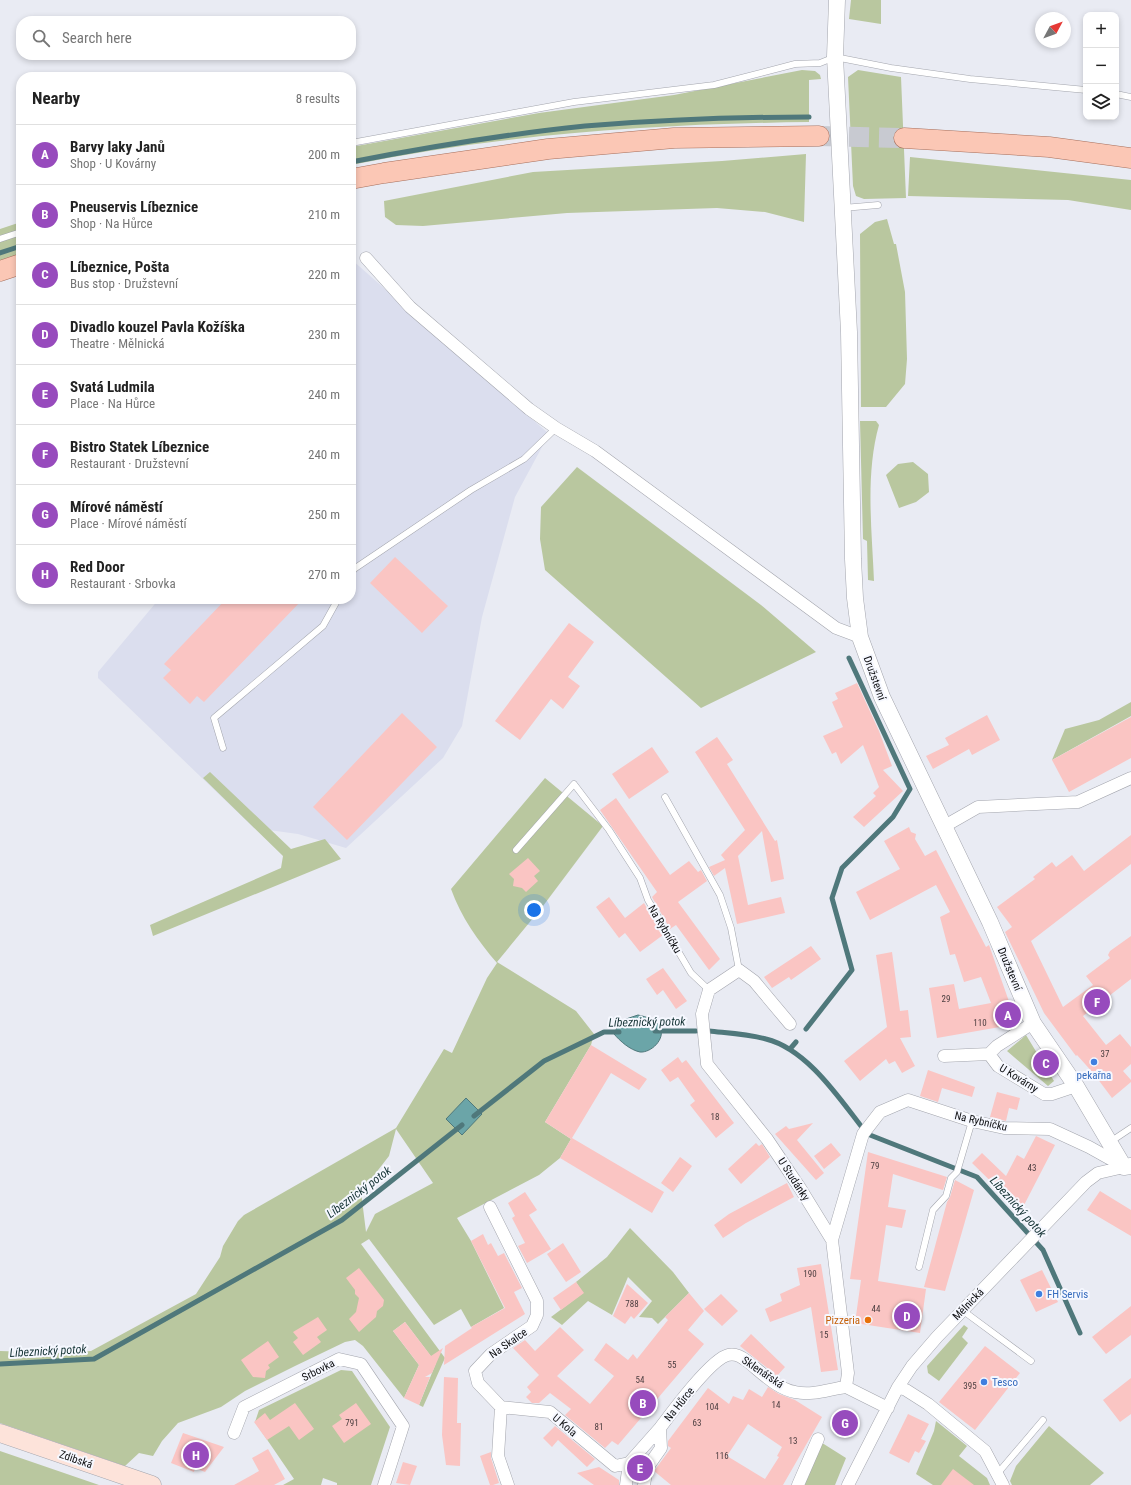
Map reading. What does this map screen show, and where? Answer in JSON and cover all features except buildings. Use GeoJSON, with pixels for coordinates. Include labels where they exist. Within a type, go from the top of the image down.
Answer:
{"type":"FeatureCollection","features":[{"type":"Feature","properties":{"kind":"main road"},"geometry":{"type":"LineString","coordinates":[[356,178],[384,172],[556,149],[674,138],[819,136]]}},
{"type":"Feature","properties":{"kind":"main road"},"geometry":{"type":"LineString","coordinates":[[904,138],[1049,147],[1131,158]]}},
{"type":"Feature","properties":{"kind":"main road"},"geometry":{"type":"LineString","coordinates":[[0,271],[16,266]]}},
{"type":"Feature","properties":{"kind":"main road","name":"Zdibská"},"geometry":{"type":"LineString","coordinates":[[0,1434],[152,1485]]}},
{"type":"Feature","properties":{"kind":"street","name":"Družstevní"},"geometry":{"type":"LineString","coordinates":[[837,0],[835,57],[849,332],[853,559],[855,598],[860,637],[882,697],[943,827],[990,922],[1033,1023],[1076,1086],[1110,1142],[1128,1166]]}},
{"type":"Feature","properties":{"kind":"street"},"geometry":{"type":"LineString","coordinates":[[366,258],[410,307],[529,409],[556,428],[594,451],[836,628],[860,637]]}},
{"type":"Feature","properties":{"kind":"street"},"geometry":{"type":"LineString","coordinates":[[943,827],[978,807],[1078,802],[1131,778]]}},
{"type":"Feature","properties":{"kind":"street"},"geometry":{"type":"LineString","coordinates":[[709,990],[739,970],[754,981],[790,1024]]}},
{"type":"Feature","properties":{"kind":"street","name":"U Studánky"},"geometry":{"type":"LineString","coordinates":[[709,990],[702,1014],[707,1064],[767,1139],[800,1188],[832,1240],[848,1373],[846,1387]]}},
{"type":"Feature","properties":{"kind":"street","name":"U Kovárny"},"geometry":{"type":"LineString","coordinates":[[1033,1023],[997,1046],[989,1054],[998,1066],[1044,1094],[1052,1094],[1076,1086]]}},
{"type":"Feature","properties":{"kind":"street"},"geometry":{"type":"LineString","coordinates":[[944,1056],[989,1054]]}},
{"type":"Feature","properties":{"kind":"street","name":"Na Rybníčku"},"geometry":{"type":"LineString","coordinates":[[832,1240],[863,1134],[880,1112],[908,1100],[972,1121],[1004,1128],[1050,1129],[1128,1166]]}},
{"type":"Feature","properties":{"kind":"street","name":"Mělnická"},"geometry":{"type":"LineString","coordinates":[[848,1485],[898,1387],[932,1343],[1086,1182],[1098,1173],[1128,1166]]}},
{"type":"Feature","properties":{"kind":"street","name":"Na Skalce"},"geometry":{"type":"LineString","coordinates":[[490,1207],[537,1301],[537,1315],[532,1326],[491,1354],[475,1371],[478,1383],[501,1407]]}},
{"type":"Feature","properties":{"kind":"street","name":"Sklenářská"},"geometry":{"type":"LineString","coordinates":[[726,1355],[736,1355],[744,1359],[773,1382],[793,1392],[814,1393],[846,1387]]}},
{"type":"Feature","properties":{"kind":"street","name":"Na Hůrce"},"geometry":{"type":"LineString","coordinates":[[644,1485],[647,1468],[661,1448],[660,1428],[685,1395],[716,1362],[726,1355]]}},
{"type":"Feature","properties":{"kind":"street","name":"Srbovka"},"geometry":{"type":"LineString","coordinates":[[234,1433],[244,1407],[339,1360],[361,1364],[403,1426],[384,1485]]}},
{"type":"Feature","properties":{"kind":"street"},"geometry":{"type":"LineString","coordinates":[[846,1387],[888,1408]]}},
{"type":"Feature","properties":{"kind":"street"},"geometry":{"type":"LineString","coordinates":[[898,1387],[906,1390],[928,1404],[985,1451],[1003,1485]]}},
{"type":"Feature","properties":{"kind":"street"},"geometry":{"type":"LineString","coordinates":[[501,1407],[498,1456],[508,1485]]}},
{"type":"Feature","properties":{"kind":"street","name":"U Kola"},"geometry":{"type":"LineString","coordinates":[[501,1407],[550,1412],[615,1466],[630,1463]]}},
{"type":"Feature","properties":{"kind":"street"},"geometry":{"type":"LineString","coordinates":[[626,1485],[630,1463],[660,1428]]}},
{"type":"Feature","properties":{"kind":"street"},"geometry":{"type":"LineString","coordinates":[[798,1485],[818,1439]]}},
{"type":"Feature","properties":{"kind":"lane"},"geometry":{"type":"LineString","coordinates":[[356,142],[574,102],[714,84],[795,64],[820,63],[835,57],[892,68],[970,79],[1083,90]]}},
{"type":"Feature","properties":{"kind":"lane"},"geometry":{"type":"LineString","coordinates":[[1119,95],[1131,97]]}},
{"type":"Feature","properties":{"kind":"lane"},"geometry":{"type":"LineString","coordinates":[[843,208],[878,205]]}},
{"type":"Feature","properties":{"kind":"lane"},"geometry":{"type":"LineString","coordinates":[[0,239],[16,234]]}},
{"type":"Feature","properties":{"kind":"lane"},"geometry":{"type":"LineString","coordinates":[[356,568],[471,490],[524,459],[556,428]]}},
{"type":"Feature","properties":{"kind":"lane"},"geometry":{"type":"LineString","coordinates":[[223,748],[214,718],[323,626],[335,604]]}},
{"type":"Feature","properties":{"kind":"lane","name":"Na Rybníčku"},"geometry":{"type":"LineString","coordinates":[[516,850],[574,784],[609,830],[640,878],[648,900],[691,973],[709,990]]}},
{"type":"Feature","properties":{"kind":"lane"},"geometry":{"type":"LineString","coordinates":[[665,798],[720,895],[731,928],[739,970]]}},
{"type":"Feature","properties":{"kind":"lane"},"geometry":{"type":"LineString","coordinates":[[919,1267],[933,1210],[946,1196],[951,1178],[957,1172],[972,1121]]}},
{"type":"Feature","properties":{"kind":"lane"},"geometry":{"type":"LineString","coordinates":[[1110,1142],[1131,1128]]}},
{"type":"Feature","properties":{"kind":"lane"},"geometry":{"type":"LineString","coordinates":[[962,1310],[1031,1361]]}},
{"type":"Feature","properties":{"kind":"lane"},"geometry":{"type":"LineString","coordinates":[[998,1473],[1043,1420]]}},
{"type":"Feature","properties":{"kind":"shaded area"},"geometry":{"type":"Polygon","coordinates":[[[356,263],[549,434],[515,497],[482,617],[462,726],[443,758],[346,848],[298,834],[254,828],[98,678],[98,672],[155,604],[356,604],[356,263]]]}},
{"type":"Feature","properties":{"kind":"green space"},"geometry":{"type":"Polygon","coordinates":[[[851,0],[881,0],[881,24],[849,19],[851,0]]]}},
{"type":"Feature","properties":{"kind":"green space"},"geometry":{"type":"Polygon","coordinates":[[[802,70],[815,71],[820,75],[821,79],[809,80],[809,122],[637,128],[522,138],[465,145],[356,164],[356,146],[539,113],[674,95],[802,70]]]}},
{"type":"Feature","properties":{"kind":"green space"},"geometry":{"type":"Polygon","coordinates":[[[858,70],[901,77],[906,198],[864,199],[856,196],[853,186],[848,77],[858,70]]]}},
{"type":"Feature","properties":{"kind":"green space"},"geometry":{"type":"Polygon","coordinates":[[[806,154],[804,222],[765,212],[717,208],[567,213],[423,226],[396,225],[385,217],[384,201],[533,172],[722,161],[806,154]]]}},
{"type":"Feature","properties":{"kind":"green space"},"geometry":{"type":"Polygon","coordinates":[[[910,157],[1131,180],[1131,210],[1068,200],[908,196],[910,157]]]}},
{"type":"Feature","properties":{"kind":"green space"},"geometry":{"type":"Polygon","coordinates":[[[887,219],[894,244],[896,244],[905,292],[907,359],[905,384],[886,407],[861,407],[860,234],[875,222],[887,219]]]}},
{"type":"Feature","properties":{"kind":"green space"},"geometry":{"type":"Polygon","coordinates":[[[16,224],[16,256],[0,261],[0,229],[16,224]]]}},
{"type":"Feature","properties":{"kind":"green space"},"geometry":{"type":"Polygon","coordinates":[[[860,421],[876,421],[879,425],[872,463],[870,503],[874,581],[868,580],[867,541],[863,539],[860,421]]]}},
{"type":"Feature","properties":{"kind":"green space"},"geometry":{"type":"Polygon","coordinates":[[[913,462],[928,474],[929,492],[916,502],[899,508],[886,475],[898,464],[913,462]]]}},
{"type":"Feature","properties":{"kind":"green space"},"geometry":{"type":"Polygon","coordinates":[[[577,467],[761,605],[816,652],[701,708],[545,570],[540,539],[541,507],[577,467]]]}},
{"type":"Feature","properties":{"kind":"green space"},"geometry":{"type":"Polygon","coordinates":[[[1131,702],[1131,716],[1052,760],[1065,729],[1099,720],[1131,702]]]}},
{"type":"Feature","properties":{"kind":"green space"},"geometry":{"type":"Polygon","coordinates":[[[210,772],[291,849],[325,839],[341,859],[153,936],[150,925],[281,868],[283,856],[203,778],[210,772]]]}},
{"type":"Feature","properties":{"kind":"green space"},"geometry":{"type":"Polygon","coordinates":[[[545,778],[603,826],[543,906],[497,962],[576,1011],[594,1034],[591,1045],[545,1122],[571,1139],[560,1158],[539,1175],[457,1218],[471,1241],[504,1308],[471,1327],[461,1309],[434,1325],[369,1239],[361,1244],[445,1358],[423,1407],[419,1405],[436,1363],[405,1322],[393,1331],[419,1365],[404,1398],[363,1346],[355,1340],[345,1342],[245,1391],[221,1407],[178,1423],[162,1441],[153,1456],[139,1453],[125,1466],[0,1423],[0,1351],[60,1353],[91,1351],[196,1294],[220,1257],[223,1246],[238,1221],[244,1215],[396,1128],[444,1049],[452,1053],[487,978],[497,963],[471,928],[451,889],[545,778]],[[396,1129],[389,1156],[361,1192],[366,1232],[375,1214],[433,1183],[396,1129]]]}},
{"type":"Feature","properties":{"kind":"green space"},"geometry":{"type":"Polygon","coordinates":[[[1026,1035],[1054,1081],[1048,1086],[1007,1051],[1026,1035]]]}},
{"type":"Feature","properties":{"kind":"green space"},"geometry":{"type":"Polygon","coordinates":[[[630,1228],[673,1272],[689,1293],[658,1324],[652,1318],[639,1317],[652,1301],[628,1277],[612,1315],[588,1301],[562,1325],[551,1317],[583,1293],[576,1282],[607,1257],[630,1228]]]}},
{"type":"Feature","properties":{"kind":"green space"},"geometry":{"type":"Polygon","coordinates":[[[964,1325],[968,1328],[962,1337],[968,1343],[939,1381],[928,1373],[927,1366],[964,1325]]]}},
{"type":"Feature","properties":{"kind":"green space"},"geometry":{"type":"Polygon","coordinates":[[[341,1370],[352,1371],[390,1427],[371,1485],[337,1485],[337,1483],[323,1478],[321,1485],[283,1485],[294,1479],[255,1422],[259,1410],[341,1370]]]}},
{"type":"Feature","properties":{"kind":"green space"},"geometry":{"type":"Polygon","coordinates":[[[936,1421],[967,1446],[959,1456],[987,1478],[990,1485],[933,1485],[916,1474],[934,1431],[936,1421]]]}},
{"type":"Feature","properties":{"kind":"green space"},"geometry":{"type":"Polygon","coordinates":[[[1049,1426],[1104,1473],[1090,1485],[1012,1485],[1010,1481],[1016,1466],[1049,1426]]]}},
{"type":"Feature","properties":{"kind":"green space"},"geometry":{"type":"Polygon","coordinates":[[[819,1441],[846,1458],[835,1485],[793,1485],[819,1441]]]}},
{"type":"Feature","properties":{"kind":"green space"},"geometry":{"type":"Polygon","coordinates":[[[0,1451],[99,1485],[0,1485],[0,1451]]]}},
{"type":"Feature","properties":{"kind":"water"},"geometry":{"type":"Polygon","coordinates":[[[638,1015],[656,1022],[660,1027],[661,1032],[659,1040],[653,1048],[644,1052],[636,1051],[629,1047],[614,1034],[620,1021],[638,1015]]]}},
{"type":"Feature","properties":{"kind":"water"},"geometry":{"type":"Polygon","coordinates":[[[466,1098],[482,1114],[462,1135],[446,1119],[466,1098]]]}},
{"type":"Feature","properties":{"kind":"waterway"},"geometry":{"type":"LineString","coordinates":[[356,161],[468,141],[585,126],[697,119],[809,117]]}},
{"type":"Feature","properties":{"kind":"waterway"},"geometry":{"type":"LineString","coordinates":[[0,253],[16,248]]}},
{"type":"Feature","properties":{"kind":"waterway"},"geometry":{"type":"LineString","coordinates":[[806,1029],[852,970],[832,898],[842,868],[893,817],[910,789],[849,658]]}},
{"type":"Feature","properties":{"kind":"waterway","name":"Líbeznický potok"},"geometry":{"type":"LineString","coordinates":[[655,1031],[696,1031]]}},
{"type":"Feature","properties":{"kind":"waterway","name":"Líbeznický potok"},"geometry":{"type":"LineString","coordinates":[[709,1031],[759,1037],[781,1044],[794,1052],[831,1087],[861,1126]]}},
{"type":"Feature","properties":{"kind":"waterway","name":"Líbeznický potok"},"geometry":{"type":"LineString","coordinates":[[474,1116],[544,1061],[604,1032],[619,1032]]}},
{"type":"Feature","properties":{"kind":"waterway"},"geometry":{"type":"LineString","coordinates":[[790,1049],[796,1042]]}},
{"type":"Feature","properties":{"kind":"waterway","name":"Líbeznický potok"},"geometry":{"type":"LineString","coordinates":[[0,1364],[94,1359],[342,1220],[462,1125]]}},
{"type":"Feature","properties":{"kind":"waterway","name":"Líbeznický potok"},"geometry":{"type":"LineString","coordinates":[[870,1135],[977,1177],[1043,1250],[1080,1333]]}},
{"type":"Feature","properties":{"kind":"tunnel"},"geometry":{"type":"LineString","coordinates":[[819,136],[904,138]]}},
{"type":"Feature","properties":{"kind":"place","name":"Bistro Statek Líbeznice"},"geometry":{"type":"Point","coordinates":[1097,1002]}},
{"type":"Feature","properties":{"kind":"place","name":"Barvy laky Janů"},"geometry":{"type":"Point","coordinates":[1008,1015]}},
{"type":"Feature","properties":{"kind":"place","name":"pekařna"},"geometry":{"type":"Point","coordinates":[1094,1062]}},
{"type":"Feature","properties":{"kind":"place","name":"Líbeznice, Pošta"},"geometry":{"type":"Point","coordinates":[1046,1063]}},
{"type":"Feature","properties":{"kind":"place","name":"FH Servis"},"geometry":{"type":"Point","coordinates":[1039,1294]}},
{"type":"Feature","properties":{"kind":"place","name":"Divadlo kouzel Pavla Kožíška"},"geometry":{"type":"Point","coordinates":[907,1316]}},
{"type":"Feature","properties":{"kind":"place","name":"Pizzeria"},"geometry":{"type":"Point","coordinates":[868,1320]}},
{"type":"Feature","properties":{"kind":"place","name":"Tesco"},"geometry":{"type":"Point","coordinates":[984,1382]}},
{"type":"Feature","properties":{"kind":"place","name":"Pneuservis Líbeznice"},"geometry":{"type":"Point","coordinates":[643,1403]}},
{"type":"Feature","properties":{"kind":"place","name":"Mírové náměstí"},"geometry":{"type":"Point","coordinates":[845,1423]}},
{"type":"Feature","properties":{"kind":"place","name":"Red Door"},"geometry":{"type":"Point","coordinates":[196,1455]}},
{"type":"Feature","properties":{"kind":"place","name":"Svatá Ludmila"},"geometry":{"type":"Point","coordinates":[640,1468]}}]}
